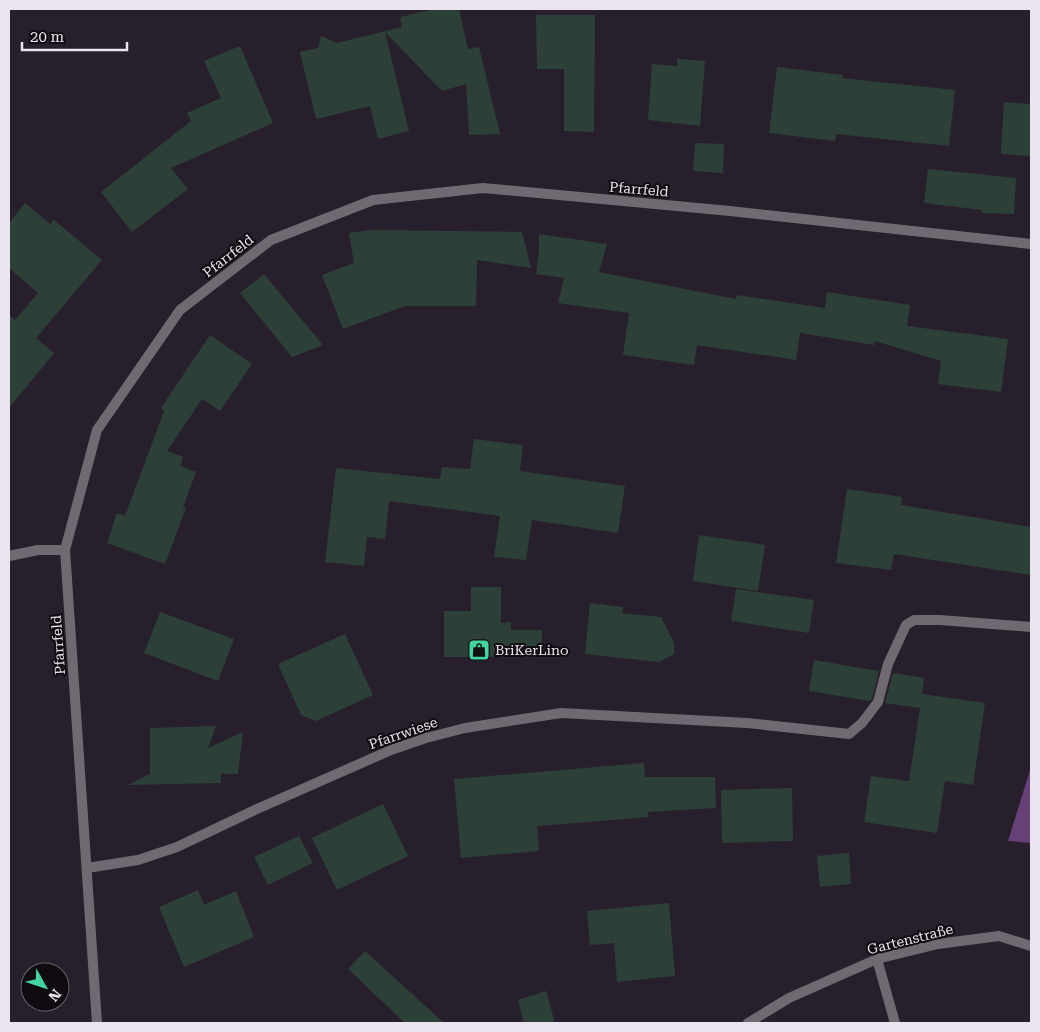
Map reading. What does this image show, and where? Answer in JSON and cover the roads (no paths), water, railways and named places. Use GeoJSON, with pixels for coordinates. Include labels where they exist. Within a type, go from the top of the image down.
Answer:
{"type":"FeatureCollection","features":[{"type":"Feature","properties":{"kind":"street","name":"Pfarrfeld"},"geometry":{"type":"LineString","coordinates":[[98,1023],[66,550],[97,430],[180,310],[271,240],[373,200],[483,188],[730,211],[1031,244]]}},
{"type":"Feature","properties":{"kind":"street"},"geometry":{"type":"LineString","coordinates":[[9,556],[38,550],[66,550]]}},
{"type":"Feature","properties":{"kind":"street","name":"Pfarrwiese"},"geometry":{"type":"LineString","coordinates":[[87,868],[138,860],[177,847],[390,750],[465,728],[561,714],[747,722],[849,734],[862,723],[878,702],[888,664],[906,625],[914,620],[940,620],[1031,627]]}},
{"type":"Feature","properties":{"kind":"street","name":"Gartenstraße"},"geometry":{"type":"LineString","coordinates":[[748,1023],[788,998],[877,959],[938,944],[999,936],[1031,946]]}},
{"type":"Feature","properties":{"kind":"street"},"geometry":{"type":"LineString","coordinates":[[877,959],[895,1023]]}},
{"type":"Feature","properties":{"kind":"place","name":"BriKerLino"},"geometry":{"type":"Point","coordinates":[479,650]}}]}
